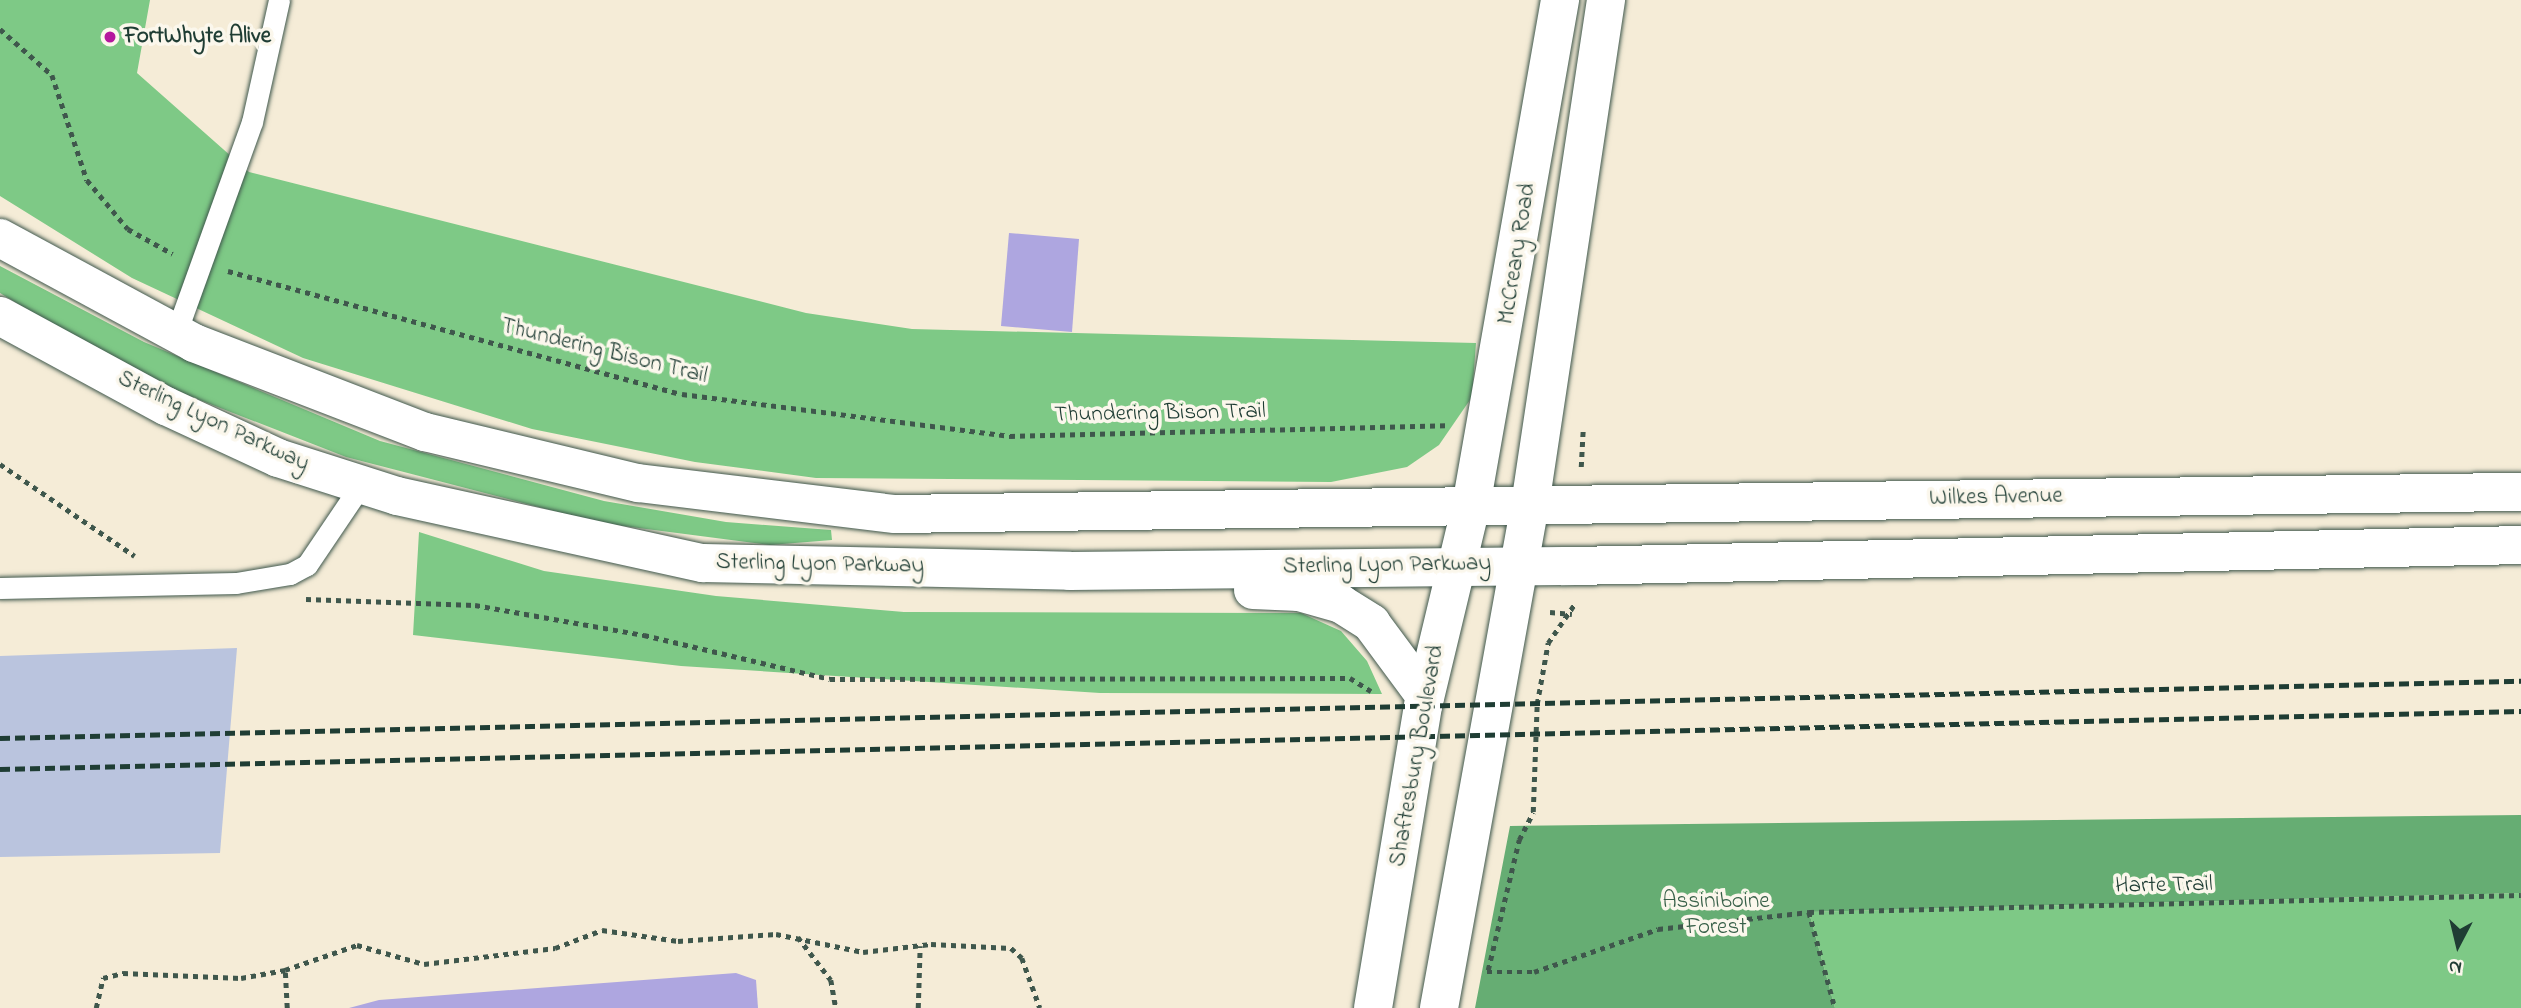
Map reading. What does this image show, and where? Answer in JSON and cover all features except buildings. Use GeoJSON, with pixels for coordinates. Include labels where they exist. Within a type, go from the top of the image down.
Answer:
{"type":"FeatureCollection","features":[{"type":"Feature","properties":{"kind":"main road","name":"McCreary Road"},"geometry":{"type":"LineString","coordinates":[[1472,506],[1560,0]]}},
{"type":"Feature","properties":{"kind":"main road"},"geometry":{"type":"LineString","coordinates":[[1439,1008],[1520,566],[1606,0]]}},
{"type":"Feature","properties":{"kind":"main road"},"geometry":{"type":"LineString","coordinates":[[0,238],[176,333],[425,432],[638,483],[895,514],[1472,506]]}},
{"type":"Feature","properties":{"kind":"main road","name":"Sterling Lyon Parkway"},"geometry":{"type":"LineString","coordinates":[[0,316],[166,406],[278,458],[362,485],[703,563],[1070,570],[1457,564],[1520,566]]}},
{"type":"Feature","properties":{"kind":"main road","name":"Wilkes Avenue"},"geometry":{"type":"LineString","coordinates":[[1472,506],[2521,492]]}},
{"type":"Feature","properties":{"kind":"main road","name":"Shaftesbury Boulevard"},"geometry":{"type":"LineString","coordinates":[[1373,1008],[1423,711],[1472,506]]}},
{"type":"Feature","properties":{"kind":"main road"},"geometry":{"type":"LineString","coordinates":[[1520,566],[2521,545]]}},
{"type":"Feature","properties":{"kind":"main road"},"geometry":{"type":"LineString","coordinates":[[1070,570],[1167,586],[1299,592],[1341,604],[1371,623],[1423,711]]}},
{"type":"Feature","properties":{"kind":"lane"},"geometry":{"type":"LineString","coordinates":[[176,333],[199,262],[252,122],[279,0]]}},
{"type":"Feature","properties":{"kind":"lane"},"geometry":{"type":"LineString","coordinates":[[0,588],[236,583],[307,565],[362,485]]}},
{"type":"Feature","properties":{"kind":"path","name":"Thundering Bison Trail"},"geometry":{"type":"LineString","coordinates":[[0,29],[52,75],[87,180],[128,229],[199,262],[682,394],[1010,436],[1459,424]]}},
{"type":"Feature","properties":{"kind":"path"},"geometry":{"type":"LineString","coordinates":[[0,464],[172,580],[188,584]]}},
{"type":"Feature","properties":{"kind":"path"},"geometry":{"type":"LineString","coordinates":[[302,599],[475,605],[682,643],[830,679],[1350,678],[1423,711]]}},
{"type":"Feature","properties":{"kind":"path"},"geometry":{"type":"LineString","coordinates":[[1490,728],[1536,731],[1548,643],[1573,614]]}},
{"type":"Feature","properties":{"kind":"path","name":"Harte Trail"},"geometry":{"type":"LineString","coordinates":[[1536,731],[1533,812],[1519,840],[1487,972],[1534,972],[1658,929],[1809,912],[2521,895]]}},
{"type":"Feature","properties":{"kind":"path"},"geometry":{"type":"LineString","coordinates":[[1809,912],[1835,1008]]}},
{"type":"Feature","properties":{"kind":"path"},"geometry":{"type":"LineString","coordinates":[[96,1008],[103,978],[123,973],[241,978],[285,970],[357,945],[424,964],[555,948],[602,930],[678,941],[797,937],[863,952],[920,946],[1011,948],[1022,958],[1040,1008]]}},
{"type":"Feature","properties":{"kind":"path"},"geometry":{"type":"LineString","coordinates":[[797,937],[831,980],[836,1008]]}},
{"type":"Feature","properties":{"kind":"path"},"geometry":{"type":"LineString","coordinates":[[918,1008],[920,946]]}},
{"type":"Feature","properties":{"kind":"path"},"geometry":{"type":"LineString","coordinates":[[285,970],[287,1008]]}},
{"type":"Feature","properties":{"kind":"shaded area"},"geometry":{"type":"Polygon","coordinates":[[[237,648],[220,853],[0,857],[0,656],[237,648]]]}},
{"type":"Feature","properties":{"kind":"green space"},"geometry":{"type":"Polygon","coordinates":[[[0,0],[150,0],[137,73],[249,172],[806,313],[912,329],[1476,343],[1472,397],[1439,445],[1407,467],[1331,482],[816,478],[695,462],[532,429],[303,358],[132,278],[0,196],[0,0]]]}},
{"type":"Feature","properties":{"kind":"green space"},"geometry":{"type":"Polygon","coordinates":[[[0,266],[144,342],[380,441],[604,501],[726,522],[831,530],[832,540],[770,545],[600,523],[346,457],[182,393],[38,316],[0,293],[0,266]]]}},
{"type":"Feature","properties":{"kind":"green space"},"geometry":{"type":"Polygon","coordinates":[[[419,532],[544,571],[716,596],[904,612],[1301,613],[1341,631],[1367,661],[1382,694],[1100,693],[681,666],[413,635],[419,532]]]}},
{"type":"Feature","properties":{"kind":"green space","name":"Assiniboine Forest"},"geometry":{"type":"Polygon","coordinates":[[[2521,815],[2521,893],[1809,912],[1835,1008],[1475,1008],[1510,826],[2521,815]]]}},
{"type":"Feature","properties":{"kind":"green space"},"geometry":{"type":"Polygon","coordinates":[[[2521,893],[2521,1008],[1835,1008],[1809,912],[2521,893]]]}},
{"type":"Feature","properties":{"kind":"railway"},"geometry":{"type":"LineString","coordinates":[[0,738],[2521,681]]}},
{"type":"Feature","properties":{"kind":"railway"},"geometry":{"type":"LineString","coordinates":[[0,769],[2521,711]]}},
{"type":"Feature","properties":{"kind":"place","name":"FortWhyte Alive"},"geometry":{"type":"Point","coordinates":[110,37]}}]}
